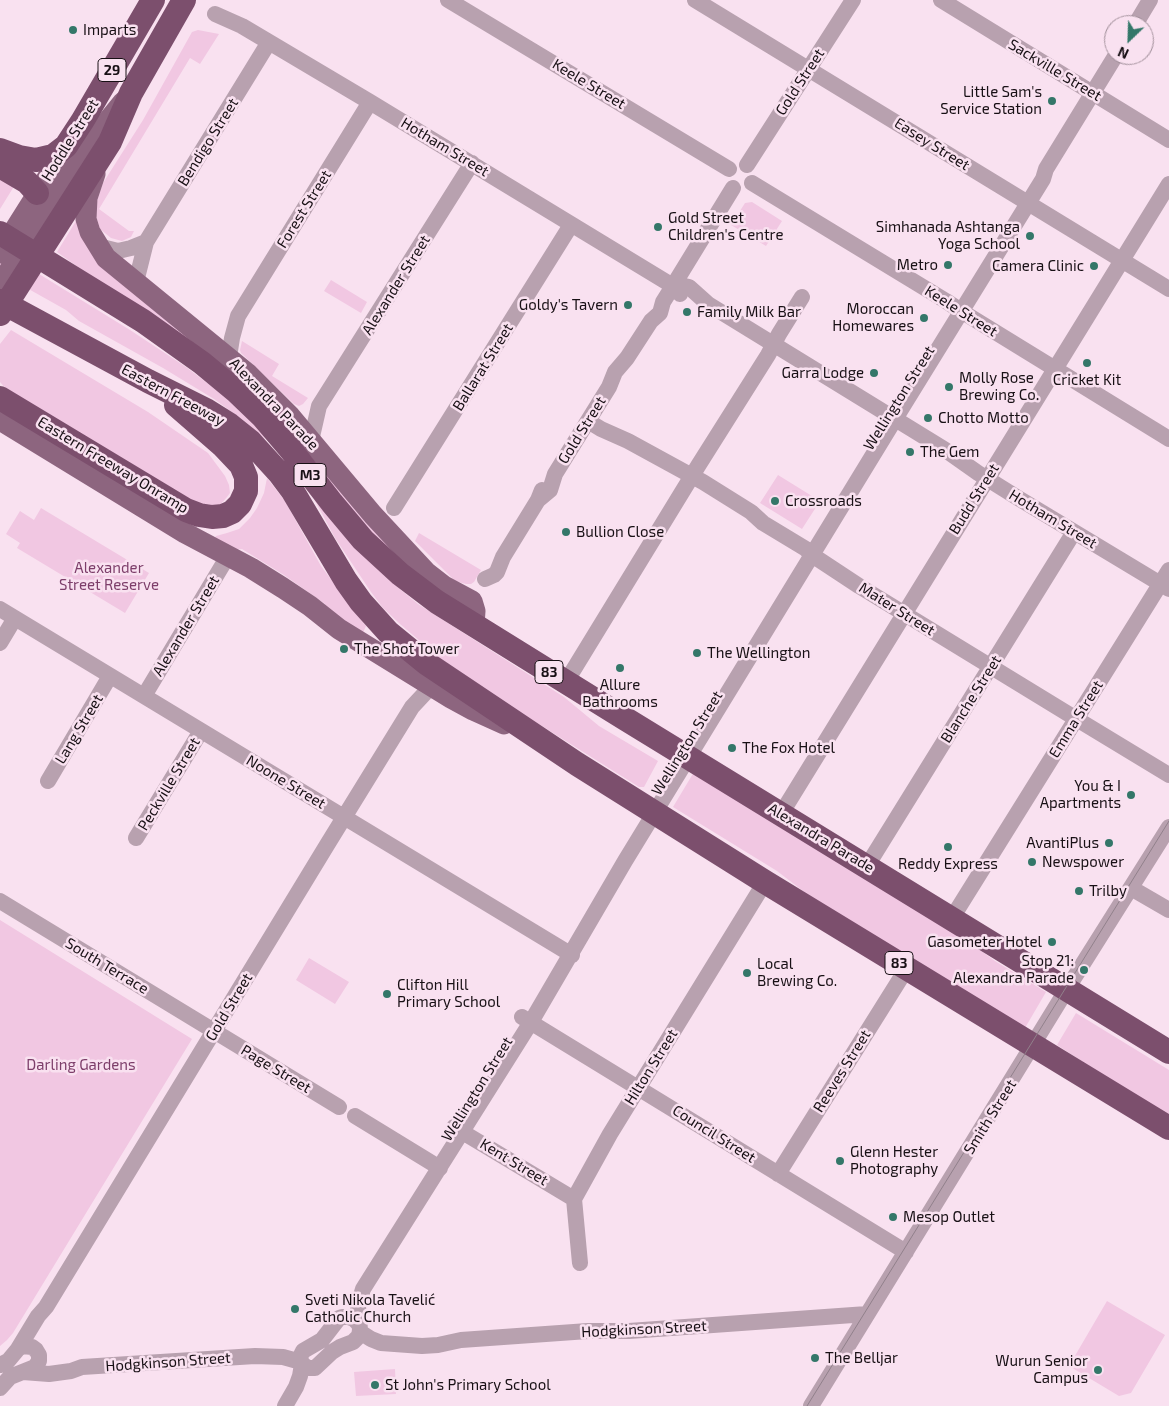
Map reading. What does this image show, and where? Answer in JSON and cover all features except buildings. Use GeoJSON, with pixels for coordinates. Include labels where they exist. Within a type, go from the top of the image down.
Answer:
{"type":"FeatureCollection","features":[{"type":"Feature","properties":{"kind":"highway","name":"Hoddle Street"},"geometry":{"type":"LineString","coordinates":[[72,140],[153,0]]}},
{"type":"Feature","properties":{"kind":"highway","name":"Hoddle Street"},"geometry":{"type":"LineString","coordinates":[[0,314],[44,206],[103,153],[135,86],[184,0]]}},
{"type":"Feature","properties":{"kind":"highway"},"geometry":{"type":"LineString","coordinates":[[0,150],[18,157],[36,160],[57,154],[72,140]]}},
{"type":"Feature","properties":{"kind":"highway"},"geometry":{"type":"LineString","coordinates":[[0,166],[25,180],[32,187],[44,206]]}},
{"type":"Feature","properties":{"kind":"highway","name":"Eastern Freeway"},"geometry":{"type":"LineString","coordinates":[[0,233],[108,299],[202,362],[262,416],[363,540],[418,589],[461,605]]}},
{"type":"Feature","properties":{"kind":"highway","name":"Eastern Freeway"},"geometry":{"type":"LineString","coordinates":[[0,301],[217,417],[250,441],[292,490],[346,581],[374,618],[443,684]]}},
{"type":"Feature","properties":{"kind":"highway","name":"Eastern Freeway Onramp"},"geometry":{"type":"LineString","coordinates":[[0,398],[186,510],[212,517],[223,516],[232,512],[240,504],[246,491],[246,477],[241,465],[232,454],[148,381]]}},
{"type":"Feature","properties":{"kind":"highway","name":"Alexandra Parade"},"geometry":{"type":"LineString","coordinates":[[461,605],[474,625],[571,673],[684,755],[1169,1052]]}},
{"type":"Feature","properties":{"kind":"highway","name":"M3"},"geometry":{"type":"LineString","coordinates":[[443,684],[540,739]]}},
{"type":"Feature","properties":{"kind":"highway","name":"83"},"geometry":{"type":"LineString","coordinates":[[540,739],[765,882],[1169,1128]]}},
{"type":"Feature","properties":{"kind":"main road","name":"Hoddle Street"},"geometry":{"type":"LineString","coordinates":[[0,253],[44,206],[135,86]]}},
{"type":"Feature","properties":{"kind":"main road","name":"Hoddle Street"},"geometry":{"type":"LineString","coordinates":[[0,285],[44,206],[72,140]]}},
{"type":"Feature","properties":{"kind":"main road","name":"Alexandra Parade"},"geometry":{"type":"LineString","coordinates":[[103,153],[89,191],[86,210],[88,227],[98,246],[112,263],[248,374],[290,416],[373,516],[426,572],[444,586],[461,605]]}},
{"type":"Feature","properties":{"kind":"main road"},"geometry":{"type":"LineString","coordinates":[[0,420],[184,533],[283,588],[339,629],[414,674],[443,684]]}},
{"type":"Feature","properties":{"kind":"street","name":"Keele Street"},"geometry":{"type":"LineString","coordinates":[[448,0],[729,169]]}},
{"type":"Feature","properties":{"kind":"street","name":"Easey Street"},"geometry":{"type":"LineString","coordinates":[[695,0],[1169,289]]}},
{"type":"Feature","properties":{"kind":"street","name":"Gold Street"},"geometry":{"type":"LineString","coordinates":[[747,164],[852,0]]}},
{"type":"Feature","properties":{"kind":"street","name":"Sackville Street"},"geometry":{"type":"LineString","coordinates":[[941,0],[1169,140]]}},
{"type":"Feature","properties":{"kind":"street"},"geometry":{"type":"LineString","coordinates":[[1141,15],[1150,0]]}},
{"type":"Feature","properties":{"kind":"street","name":"Hotham Street"},"geometry":{"type":"LineString","coordinates":[[215,14],[242,26],[472,163],[672,286],[684,296],[708,304],[944,449],[1074,532],[1166,581]]}},
{"type":"Feature","properties":{"kind":"street","name":"Bendigo Street"},"geometry":{"type":"LineString","coordinates":[[136,282],[146,242],[269,42]]}},
{"type":"Feature","properties":{"kind":"street","name":"Wellington Street"},"geometry":{"type":"LineString","coordinates":[[360,1328],[358,1306],[362,1290],[436,1165],[527,1020],[684,755],[1025,201],[1042,179],[1046,168],[1110,65]]}},
{"type":"Feature","properties":{"kind":"street","name":"Forest Street"},"geometry":{"type":"LineString","coordinates":[[206,338],[220,333],[238,316],[370,102]]}},
{"type":"Feature","properties":{"kind":"street","name":"Alexander Street"},"geometry":{"type":"LineString","coordinates":[[311,441],[319,406],[472,163]]}},
{"type":"Feature","properties":{"kind":"street"},"geometry":{"type":"LineString","coordinates":[[739,163],[747,164],[754,175],[752,183],[746,189],[733,188],[728,182],[727,173],[729,169],[739,163]]}},
{"type":"Feature","properties":{"kind":"street","name":"Keele Street"},"geometry":{"type":"LineString","coordinates":[[752,183],[1169,440]]}},
{"type":"Feature","properties":{"kind":"street","name":"Budd Street"},"geometry":{"type":"LineString","coordinates":[[781,814],[1169,184]]}},
{"type":"Feature","properties":{"kind":"street","name":"Gold Street"},"geometry":{"type":"LineString","coordinates":[[461,605],[485,579],[491,568],[503,557],[538,500],[544,486],[556,474],[609,387],[615,372],[627,358],[651,321],[654,309],[663,302],[733,188]]}},
{"type":"Feature","properties":{"kind":"street","name":"Ballarat Street"},"geometry":{"type":"LineString","coordinates":[[394,508],[571,225]]}},
{"type":"Feature","properties":{"kind":"street"},"geometry":{"type":"LineString","coordinates":[[98,246],[118,251],[146,242]]}},
{"type":"Feature","properties":{"kind":"street"},"geometry":{"type":"LineString","coordinates":[[571,673],[802,297]]}},
{"type":"Feature","properties":{"kind":"street","name":"Forest Street"},"geometry":{"type":"LineString","coordinates":[[229,357],[238,316]]}},
{"type":"Feature","properties":{"kind":"street"},"geometry":{"type":"LineString","coordinates":[[290,416],[301,416],[319,406]]}},
{"type":"Feature","properties":{"kind":"street","name":"Mater Street"},"geometry":{"type":"LineString","coordinates":[[590,417],[601,429],[628,441],[692,476],[751,512],[763,523],[904,613],[1169,775]]}},
{"type":"Feature","properties":{"kind":"street","name":"Blanche Street"},"geometry":{"type":"LineString","coordinates":[[867,866],[1074,532]]}},
{"type":"Feature","properties":{"kind":"street","name":"Alexander Street"},"geometry":{"type":"LineString","coordinates":[[144,696],[228,556]]}},
{"type":"Feature","properties":{"kind":"street","name":"Emma Street"},"geometry":{"type":"LineString","coordinates":[[952,918],[1076,719],[1166,581]]}},
{"type":"Feature","properties":{"kind":"street","name":"Noone Street"},"geometry":{"type":"LineString","coordinates":[[0,609],[568,952]]}},
{"type":"Feature","properties":{"kind":"street"},"geometry":{"type":"LineString","coordinates":[[0,643],[15,618]]}},
{"type":"Feature","properties":{"kind":"street","name":"Gold Street"},"geometry":{"type":"LineString","coordinates":[[412,706],[415,693],[414,674]]}},
{"type":"Feature","properties":{"kind":"street","name":"Lang Street"},"geometry":{"type":"LineString","coordinates":[[48,781],[110,676]]}},
{"type":"Feature","properties":{"kind":"street","name":"Gold Street"},"geometry":{"type":"LineString","coordinates":[[0,1365],[8,1361],[18,1349],[38,1316],[46,1307],[412,706],[426,692],[443,684]]}},
{"type":"Feature","properties":{"kind":"street","name":"Peckville Street"},"geometry":{"type":"LineString","coordinates":[[136,838],[201,731]]}},
{"type":"Feature","properties":{"kind":"street","name":"Smith Street"},"geometry":{"type":"LineString","coordinates":[[811,1406],[1169,827]]}},
{"type":"Feature","properties":{"kind":"street","name":"Hilton Street"},"geometry":{"type":"LineString","coordinates":[[574,1199],[610,1134],[765,882]]}},
{"type":"Feature","properties":{"kind":"street"},"geometry":{"type":"LineString","coordinates":[[1131,888],[1169,910]]}},
{"type":"Feature","properties":{"kind":"street","name":"South Terrace"},"geometry":{"type":"LineString","coordinates":[[0,901],[214,1032]]}},
{"type":"Feature","properties":{"kind":"street","name":"Reeves Street"},"geometry":{"type":"LineString","coordinates":[[778,1174],[907,968]]}},
{"type":"Feature","properties":{"kind":"street","name":"Council Street"},"geometry":{"type":"LineString","coordinates":[[527,1020],[906,1252]]}},
{"type":"Feature","properties":{"kind":"street","name":"Page Street"},"geometry":{"type":"LineString","coordinates":[[214,1032],[339,1107]]}},
{"type":"Feature","properties":{"kind":"street"},"geometry":{"type":"LineString","coordinates":[[356,1116],[436,1165]]}},
{"type":"Feature","properties":{"kind":"street","name":"Kent Street"},"geometry":{"type":"LineString","coordinates":[[458,1129],[574,1199]]}},
{"type":"Feature","properties":{"kind":"street","name":"Wellington Street"},"geometry":{"type":"LineString","coordinates":[[309,1347],[322,1340],[335,1322],[436,1165]]}},
{"type":"Feature","properties":{"kind":"street"},"geometry":{"type":"LineString","coordinates":[[574,1199],[580,1263]]}},
{"type":"Feature","properties":{"kind":"street","name":"Gold Street"},"geometry":{"type":"LineString","coordinates":[[38,1352],[36,1339],[44,1319],[46,1307]]}},
{"type":"Feature","properties":{"kind":"street","name":"Hodgkinson Street"},"geometry":{"type":"LineString","coordinates":[[345,1345],[384,1350],[403,1349],[461,1340],[588,1331],[629,1331],[867,1314]]}},
{"type":"Feature","properties":{"kind":"street","name":"Hodgkinson Street"},"geometry":{"type":"LineString","coordinates":[[335,1322],[341,1317],[346,1316],[354,1319],[371,1339],[381,1343],[422,1346]]}},
{"type":"Feature","properties":{"kind":"street"},"geometry":{"type":"LineString","coordinates":[[285,1406],[296,1387],[305,1365],[355,1341],[360,1328]]}},
{"type":"Feature","properties":{"kind":"street","name":"Hodgkinson Street"},"geometry":{"type":"LineString","coordinates":[[18,1349],[28,1346],[54,1361],[82,1367],[255,1356],[281,1357],[305,1365]]}},
{"type":"Feature","properties":{"kind":"street"},"geometry":{"type":"LineString","coordinates":[[290,1406],[305,1365],[302,1352],[309,1347]]}},
{"type":"Feature","properties":{"kind":"street","name":"Hodgkinson Street"},"geometry":{"type":"LineString","coordinates":[[255,1356],[309,1347]]}},
{"type":"Feature","properties":{"kind":"street"},"geometry":{"type":"LineString","coordinates":[[0,1388],[10,1378],[35,1367],[39,1361],[38,1352]]}},
{"type":"Feature","properties":{"kind":"street","name":"Hodgkinson Street"},"geometry":{"type":"LineString","coordinates":[[23,1372],[49,1374],[72,1371],[82,1367]]}},
{"type":"Feature","properties":{"kind":"green space"},"geometry":{"type":"Polygon","coordinates":[[[198,30],[219,34],[200,64],[190,58],[99,209],[129,231],[134,231],[131,237],[122,241],[111,238],[100,229],[96,216],[97,201],[103,183],[143,120],[192,32],[198,30]]]}},
{"type":"Feature","properties":{"kind":"green space"},"geometry":{"type":"Polygon","coordinates":[[[0,176],[13,182],[13,188],[0,209],[0,176]]]}},
{"type":"Feature","properties":{"kind":"green space"},"geometry":{"type":"Polygon","coordinates":[[[752,202],[782,221],[766,246],[731,225],[745,203],[752,202]]]}},
{"type":"Feature","properties":{"kind":"green space"},"geometry":{"type":"Polygon","coordinates":[[[76,221],[209,346],[391,544],[392,556],[179,332],[57,252],[76,221]]]}},
{"type":"Feature","properties":{"kind":"green space"},"geometry":{"type":"Polygon","coordinates":[[[0,250],[130,330],[186,367],[227,398],[263,433],[265,439],[214,399],[79,321],[66,310],[0,273],[0,250]]]}},
{"type":"Feature","properties":{"kind":"green space"},"geometry":{"type":"Polygon","coordinates":[[[331,280],[367,302],[361,313],[324,291],[331,280]]]}},
{"type":"Feature","properties":{"kind":"green space"},"geometry":{"type":"Polygon","coordinates":[[[11,330],[148,412],[208,453],[225,476],[229,485],[230,493],[227,497],[217,507],[201,507],[9,392],[0,382],[0,344],[11,330]]]}},
{"type":"Feature","properties":{"kind":"green space"},"geometry":{"type":"Polygon","coordinates":[[[242,341],[279,364],[272,376],[308,398],[303,404],[299,406],[294,404],[241,353],[242,341]]]}},
{"type":"Feature","properties":{"kind":"green space"},"geometry":{"type":"Polygon","coordinates":[[[778,475],[820,501],[802,529],[760,503],[778,475]]]}},
{"type":"Feature","properties":{"kind":"green space"},"geometry":{"type":"Polygon","coordinates":[[[267,478],[285,501],[321,566],[366,626],[361,637],[326,613],[325,604],[284,575],[242,549],[231,550],[212,543],[216,536],[239,529],[250,518],[264,493],[267,478]]]}},
{"type":"Feature","properties":{"kind":"green space"},"geometry":{"type":"Polygon","coordinates":[[[314,499],[401,590],[418,604],[564,697],[599,726],[658,761],[644,787],[639,787],[518,711],[441,659],[400,624],[383,608],[371,592],[335,538],[314,499]]]}},
{"type":"Feature","properties":{"kind":"green space","name":"Alexander Street Reserve"},"geometry":{"type":"Polygon","coordinates":[[[41,508],[149,573],[125,613],[17,548],[20,543],[6,534],[20,511],[34,520],[41,508]]]}},
{"type":"Feature","properties":{"kind":"green space"},"geometry":{"type":"Polygon","coordinates":[[[419,533],[481,570],[474,582],[466,584],[455,581],[415,541],[419,533]]]}},
{"type":"Feature","properties":{"kind":"green space"},"geometry":{"type":"Polygon","coordinates":[[[694,772],[962,937],[995,961],[1046,992],[1025,1028],[807,894],[777,871],[673,807],[694,772]]]}},
{"type":"Feature","properties":{"kind":"green space","name":"Darling Gardens"},"geometry":{"type":"Polygon","coordinates":[[[0,920],[192,1039],[13,1333],[0,1346],[0,920]]]}},
{"type":"Feature","properties":{"kind":"green space"},"geometry":{"type":"Polygon","coordinates":[[[309,958],[349,982],[335,1004],[296,980],[309,958]]]}},
{"type":"Feature","properties":{"kind":"green space"},"geometry":{"type":"Polygon","coordinates":[[[1076,1013],[1169,1070],[1169,1118],[1057,1045],[1076,1013]]]}},
{"type":"Feature","properties":{"kind":"green space"},"geometry":{"type":"Polygon","coordinates":[[[1107,1301],[1165,1335],[1131,1393],[1119,1396],[1069,1366],[1107,1301]]]}},
{"type":"Feature","properties":{"kind":"green space"},"geometry":{"type":"Polygon","coordinates":[[[395,1369],[396,1394],[356,1396],[354,1372],[395,1369]]]}},
{"type":"Feature","properties":{"kind":"tram line"},"geometry":{"type":"LineString","coordinates":[[807,1406],[1169,821]]}},
{"type":"Feature","properties":{"kind":"place","name":"Imparts"},"geometry":{"type":"Point","coordinates":[73,30]}},
{"type":"Feature","properties":{"kind":"place","name":"Little Sam's Service Station"},"geometry":{"type":"Point","coordinates":[1052,101]}},
{"type":"Feature","properties":{"kind":"place","name":"Gold Street Children's Centre"},"geometry":{"type":"Point","coordinates":[658,227]}},
{"type":"Feature","properties":{"kind":"place","name":"Simhanada Ashtanga Yoga School"},"geometry":{"type":"Point","coordinates":[1030,236]}},
{"type":"Feature","properties":{"kind":"place","name":"Metro"},"geometry":{"type":"Point","coordinates":[948,265]}},
{"type":"Feature","properties":{"kind":"place","name":"Camera Clinic"},"geometry":{"type":"Point","coordinates":[1094,266]}},
{"type":"Feature","properties":{"kind":"place","name":"Goldy's Tavern"},"geometry":{"type":"Point","coordinates":[628,305]}},
{"type":"Feature","properties":{"kind":"place","name":"Family Milk Bar"},"geometry":{"type":"Point","coordinates":[687,312]}},
{"type":"Feature","properties":{"kind":"place","name":"Moroccan Homewares"},"geometry":{"type":"Point","coordinates":[924,318]}},
{"type":"Feature","properties":{"kind":"place","name":"Cricket Kit"},"geometry":{"type":"Point","coordinates":[1087,363]}},
{"type":"Feature","properties":{"kind":"place","name":"Garra Lodge"},"geometry":{"type":"Point","coordinates":[874,373]}},
{"type":"Feature","properties":{"kind":"place","name":"Molly Rose Brewing Co."},"geometry":{"type":"Point","coordinates":[949,387]}},
{"type":"Feature","properties":{"kind":"place","name":"Chotto Motto"},"geometry":{"type":"Point","coordinates":[928,418]}},
{"type":"Feature","properties":{"kind":"place","name":"The Gem"},"geometry":{"type":"Point","coordinates":[910,452]}},
{"type":"Feature","properties":{"kind":"place","name":"Crossroads"},"geometry":{"type":"Point","coordinates":[775,501]}},
{"type":"Feature","properties":{"kind":"place","name":"Bullion Close"},"geometry":{"type":"Point","coordinates":[566,532]}},
{"type":"Feature","properties":{"kind":"place","name":"The Shot Tower"},"geometry":{"type":"Point","coordinates":[344,649]}},
{"type":"Feature","properties":{"kind":"place","name":"The Wellington"},"geometry":{"type":"Point","coordinates":[697,653]}},
{"type":"Feature","properties":{"kind":"place","name":"Allure Bathrooms"},"geometry":{"type":"Point","coordinates":[620,668]}},
{"type":"Feature","properties":{"kind":"place","name":"The Fox Hotel"},"geometry":{"type":"Point","coordinates":[732,748]}},
{"type":"Feature","properties":{"kind":"place","name":"You & I Apartments"},"geometry":{"type":"Point","coordinates":[1131,795]}},
{"type":"Feature","properties":{"kind":"place","name":"AvantiPlus"},"geometry":{"type":"Point","coordinates":[1109,843]}},
{"type":"Feature","properties":{"kind":"place","name":"Reddy Express"},"geometry":{"type":"Point","coordinates":[948,847]}},
{"type":"Feature","properties":{"kind":"place","name":"Newspower"},"geometry":{"type":"Point","coordinates":[1032,862]}},
{"type":"Feature","properties":{"kind":"place","name":"Trilby"},"geometry":{"type":"Point","coordinates":[1079,891]}},
{"type":"Feature","properties":{"kind":"place","name":"Gasometer Hotel"},"geometry":{"type":"Point","coordinates":[1052,942]}},
{"type":"Feature","properties":{"kind":"place","name":"Stop 21: Alexandra Parade"},"geometry":{"type":"Point","coordinates":[1084,970]}},
{"type":"Feature","properties":{"kind":"place","name":"Local Brewing Co."},"geometry":{"type":"Point","coordinates":[747,973]}},
{"type":"Feature","properties":{"kind":"place","name":"Clifton Hill Primary School"},"geometry":{"type":"Point","coordinates":[387,994]}},
{"type":"Feature","properties":{"kind":"place","name":"Glenn Hester Photography"},"geometry":{"type":"Point","coordinates":[840,1161]}},
{"type":"Feature","properties":{"kind":"place","name":"Mesop Outlet"},"geometry":{"type":"Point","coordinates":[893,1217]}},
{"type":"Feature","properties":{"kind":"place","name":"Sveti Nikola Tavelić Catholic Church"},"geometry":{"type":"Point","coordinates":[295,1309]}},
{"type":"Feature","properties":{"kind":"place","name":"The Belljar"},"geometry":{"type":"Point","coordinates":[815,1358]}},
{"type":"Feature","properties":{"kind":"place","name":"Wurun Senior Campus"},"geometry":{"type":"Point","coordinates":[1098,1370]}},
{"type":"Feature","properties":{"kind":"place","name":"St John's Primary School"},"geometry":{"type":"Point","coordinates":[375,1385]}}]}
